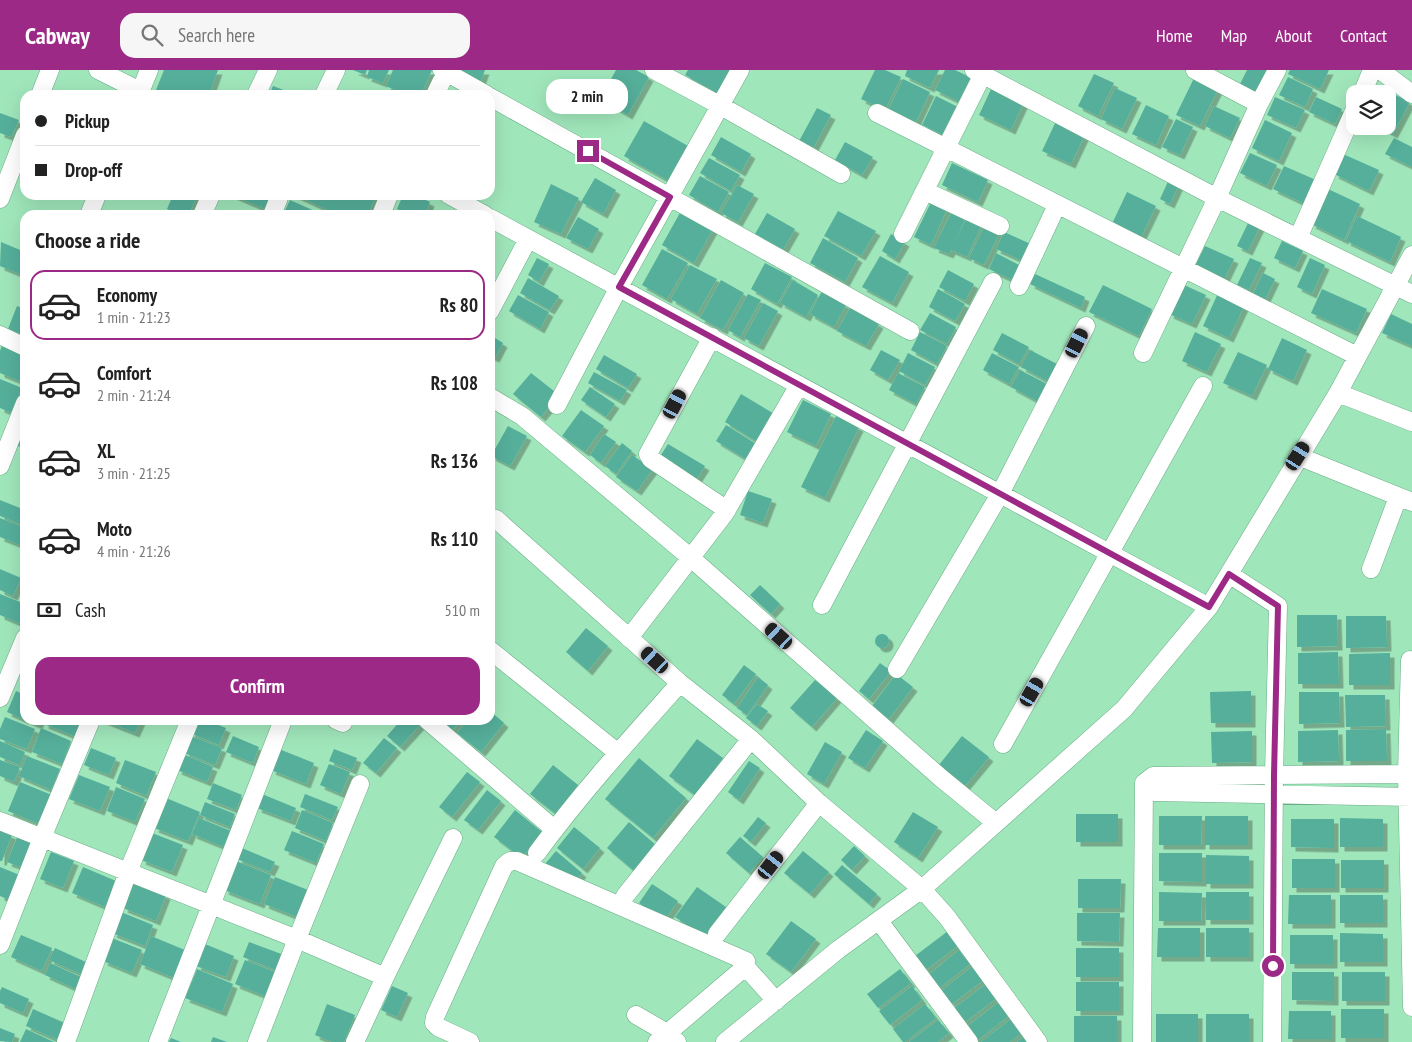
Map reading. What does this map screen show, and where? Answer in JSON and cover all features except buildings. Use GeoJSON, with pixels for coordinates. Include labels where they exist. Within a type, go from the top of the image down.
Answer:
{"type":"FeatureCollection","features":[{"type":"Feature","properties":{"kind":"street"},"geometry":{"type":"LineString","coordinates":[[42,90],[50,70]]}},
{"type":"Feature","properties":{"kind":"street"},"geometry":{"type":"LineString","coordinates":[[98,70],[134,90]]}},
{"type":"Feature","properties":{"kind":"street"},"geometry":{"type":"LineString","coordinates":[[140,90],[149,70]]}},
{"type":"Feature","properties":{"kind":"street"},"geometry":{"type":"LineString","coordinates":[[258,90],[268,70]]}},
{"type":"Feature","properties":{"kind":"street"},"geometry":{"type":"LineString","coordinates":[[326,90],[336,70]]}},
{"type":"Feature","properties":{"kind":"street"},"geometry":{"type":"LineString","coordinates":[[654,70],[841,174]]}},
{"type":"Feature","properties":{"kind":"street"},"geometry":{"type":"LineString","coordinates":[[558,406],[619,287],[740,70]]}},
{"type":"Feature","properties":{"kind":"street"},"geometry":{"type":"LineString","coordinates":[[1196,70],[1259,104]]}},
{"type":"Feature","properties":{"kind":"street"},"geometry":{"type":"LineString","coordinates":[[1143,353],[1259,104],[1277,70]]}},
{"type":"Feature","properties":{"kind":"street"},"geometry":{"type":"LineString","coordinates":[[1366,85],[1372,70]]}},
{"type":"Feature","properties":{"kind":"street"},"geometry":{"type":"LineString","coordinates":[[1380,70],[1412,94]]}},
{"type":"Feature","properties":{"kind":"street"},"geometry":{"type":"LineString","coordinates":[[437,90],[445,71],[478,90]]}},
{"type":"Feature","properties":{"kind":"street"},"geometry":{"type":"LineString","coordinates":[[903,234],[947,148],[981,72],[1216,198],[1404,290]]}},
{"type":"Feature","properties":{"kind":"street"},"geometry":{"type":"LineString","coordinates":[[495,99],[910,331]]}},
{"type":"Feature","properties":{"kind":"street"},"geometry":{"type":"LineString","coordinates":[[877,113],[1357,356]]}},
{"type":"Feature","properties":{"kind":"street"},"geometry":{"type":"LineString","coordinates":[[1298,238],[1346,129]]}},
{"type":"Feature","properties":{"kind":"street"},"geometry":{"type":"LineString","coordinates":[[0,199],[20,147]]}},
{"type":"Feature","properties":{"kind":"street"},"geometry":{"type":"LineString","coordinates":[[925,191],[1000,226]]}},
{"type":"Feature","properties":{"kind":"street"},"geometry":{"type":"LineString","coordinates":[[458,200],[476,210]]}},
{"type":"Feature","properties":{"kind":"street"},"geometry":{"type":"LineString","coordinates":[[1019,286],[1057,205]]}},
{"type":"Feature","properties":{"kind":"street"},"geometry":{"type":"LineString","coordinates":[[495,221],[1209,607]]}},
{"type":"Feature","properties":{"kind":"street"},"geometry":{"type":"LineString","coordinates":[[495,302],[528,239]]}},
{"type":"Feature","properties":{"kind":"street"},"geometry":{"type":"LineString","coordinates":[[725,1042],[839,949],[922,889],[1124,710],[1209,607],[1298,456],[1338,393],[1357,356],[1404,290],[1412,255]]}},
{"type":"Feature","properties":{"kind":"street"},"geometry":{"type":"LineString","coordinates":[[822,605],[993,282]]}},
{"type":"Feature","properties":{"kind":"street"},"geometry":{"type":"LineString","coordinates":[[897,669],[1000,494],[1086,326]]}},
{"type":"Feature","properties":{"kind":"street"},"geometry":{"type":"LineString","coordinates":[[0,335],[20,345]]}},
{"type":"Feature","properties":{"kind":"street"},"geometry":{"type":"LineString","coordinates":[[712,337],[648,454],[650,459],[727,510]]}},
{"type":"Feature","properties":{"kind":"street"},"geometry":{"type":"LineString","coordinates":[[629,638],[727,510],[799,385]]}},
{"type":"Feature","properties":{"kind":"street"},"geometry":{"type":"LineString","coordinates":[[1003,744],[1203,386]]}},
{"type":"Feature","properties":{"kind":"street"},"geometry":{"type":"LineString","coordinates":[[1338,393],[1412,422]]}},
{"type":"Feature","properties":{"kind":"street"},"geometry":{"type":"LineString","coordinates":[[495,400],[522,416],[691,558],[941,778],[996,823]]}},
{"type":"Feature","properties":{"kind":"street"},"geometry":{"type":"LineString","coordinates":[[0,466],[20,416]]}},
{"type":"Feature","properties":{"kind":"street"},"geometry":{"type":"LineString","coordinates":[[1298,456],[1405,499],[1371,569]]}},
{"type":"Feature","properties":{"kind":"street"},"geometry":{"type":"LineString","coordinates":[[495,519],[680,683],[751,739],[819,803],[922,889],[948,917],[1038,1042]]}},
{"type":"Feature","properties":{"kind":"street"},"geometry":{"type":"LineString","coordinates":[[1229,574],[1278,606],[1274,775],[1272,1042]]}},
{"type":"Feature","properties":{"kind":"street"},"geometry":{"type":"LineString","coordinates":[[0,698],[20,650]]}},
{"type":"Feature","properties":{"kind":"street"},"geometry":{"type":"LineString","coordinates":[[495,654],[618,753]]}},
{"type":"Feature","properties":{"kind":"street"},"geometry":{"type":"LineString","coordinates":[[1410,660],[1412,1007]]}},
{"type":"Feature","properties":{"kind":"street"},"geometry":{"type":"LineString","coordinates":[[537,853],[554,829],[680,683]]}},
{"type":"Feature","properties":{"kind":"street"},"geometry":{"type":"LineString","coordinates":[[0,946],[88,725]]}},
{"type":"Feature","properties":{"kind":"street"},"geometry":{"type":"LineString","coordinates":[[66,1042],[128,872],[188,725]]}},
{"type":"Feature","properties":{"kind":"street"},"geometry":{"type":"LineString","coordinates":[[158,1042],[281,725]]}},
{"type":"Feature","properties":{"kind":"street"},"geometry":{"type":"LineString","coordinates":[[433,725],[554,829]]}},
{"type":"Feature","properties":{"kind":"street"},"geometry":{"type":"LineString","coordinates":[[626,896],[751,739]]}},
{"type":"Feature","properties":{"kind":"street"},"geometry":{"type":"LineString","coordinates":[[1144,783],[1153,776],[1410,774]]}},
{"type":"Feature","properties":{"kind":"street"},"geometry":{"type":"LineString","coordinates":[[1144,783],[1155,792],[1410,797]]}},
{"type":"Feature","properties":{"kind":"street"},"geometry":{"type":"LineString","coordinates":[[1142,1042],[1144,783]]}},
{"type":"Feature","properties":{"kind":"street"},"geometry":{"type":"LineString","coordinates":[[257,1042],[360,784]]}},
{"type":"Feature","properties":{"kind":"street"},"geometry":{"type":"LineString","coordinates":[[717,934],[819,803]]}},
{"type":"Feature","properties":{"kind":"street"},"geometry":{"type":"LineString","coordinates":[[0,822],[297,939],[385,977]]}},
{"type":"Feature","properties":{"kind":"street"},"geometry":{"type":"LineString","coordinates":[[355,1042],[453,838]]}},
{"type":"Feature","properties":{"kind":"street"},"geometry":{"type":"LineString","coordinates":[[470,1042],[438,1027],[434,1023],[435,1017],[504,866],[510,862],[517,862],[746,961],[745,966],[667,1039],[636,1015]]}},
{"type":"Feature","properties":{"kind":"street"},"geometry":{"type":"LineString","coordinates":[[879,921],[969,1042]]}},
{"type":"Feature","properties":{"kind":"street"},"geometry":{"type":"LineString","coordinates":[[745,966],[776,1001]]}},
{"type":"Feature","properties":{"kind":"route"},"geometry":{"type":"LineString","coordinates":[[588,151],[670,197],[619,287],[1209,607],[1229,574],[1278,606],[1274,775],[1273,966]]}}]}
